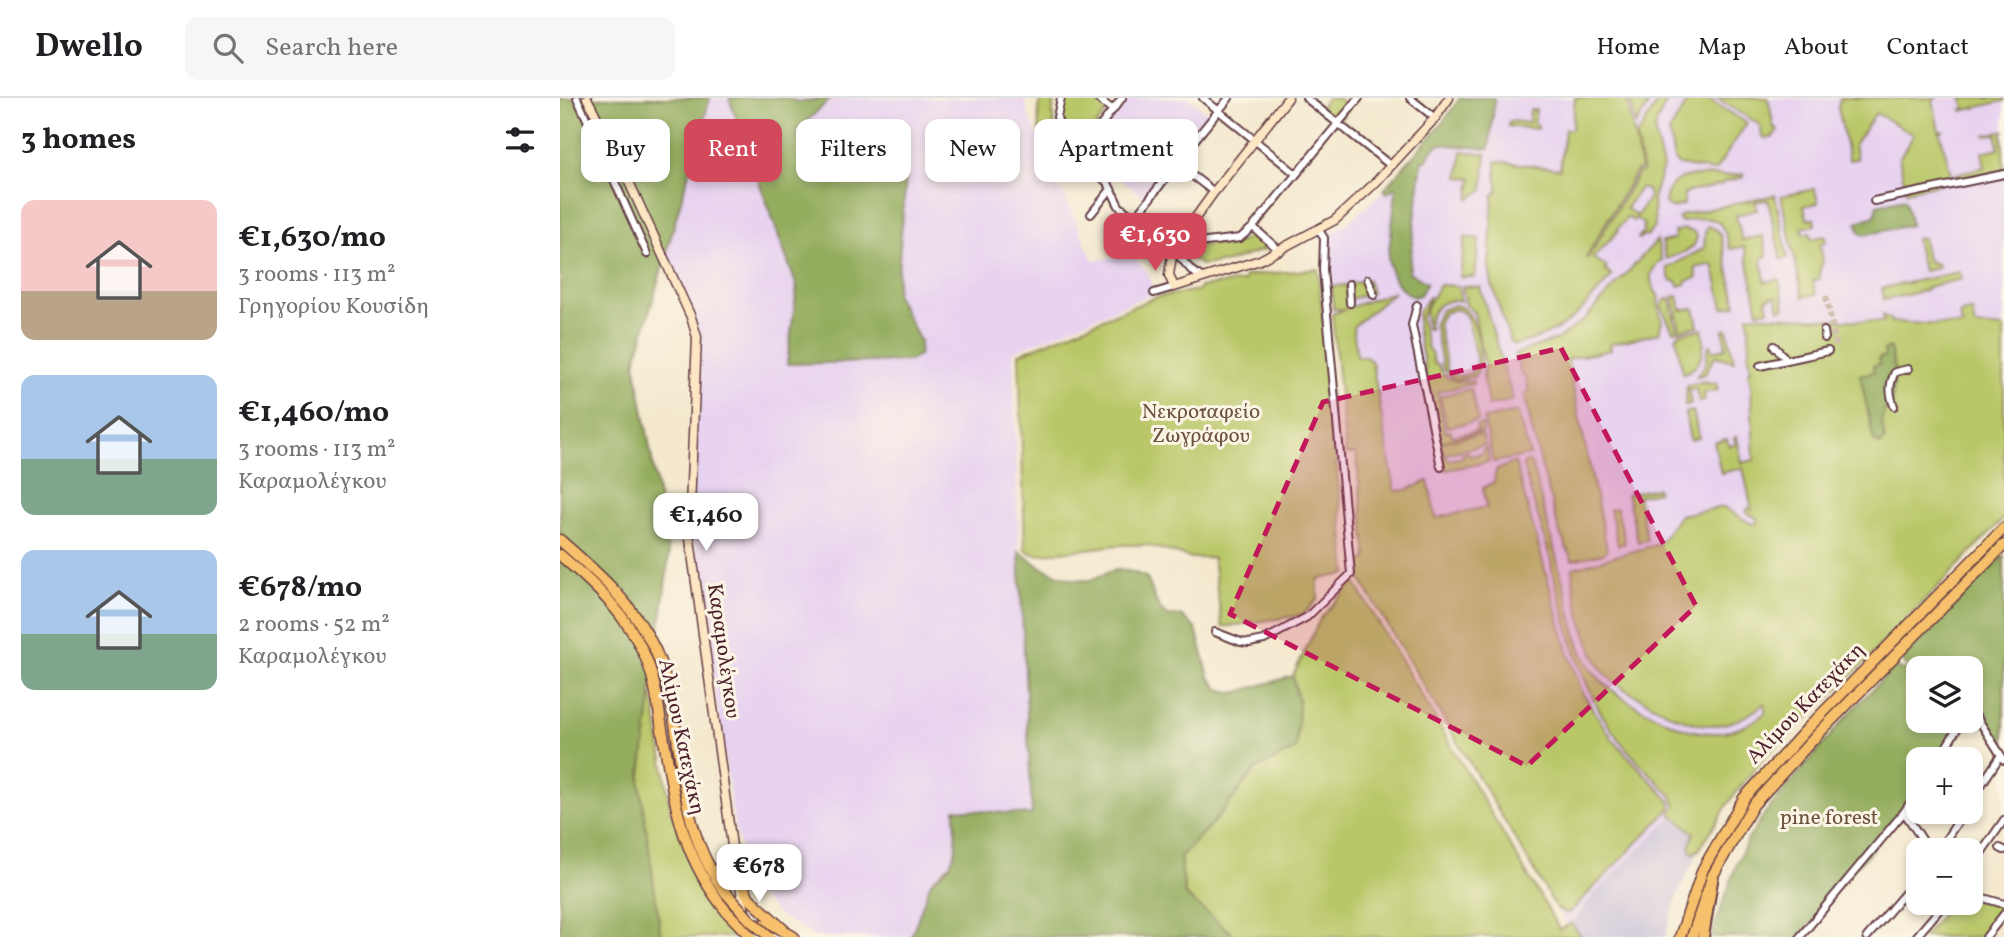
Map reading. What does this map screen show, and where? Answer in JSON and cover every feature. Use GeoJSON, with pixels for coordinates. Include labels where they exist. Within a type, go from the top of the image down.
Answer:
{"type":"FeatureCollection","features":[{"type":"Feature","properties":{"kind":"highway"},"geometry":{"type":"LineString","coordinates":[[1703,937],[1713,875]]}},
{"type":"Feature","properties":{"kind":"main road","name":"Καραμολέγκου"},"geometry":{"type":"LineString","coordinates":[[587,98],[593,119]]}},
{"type":"Feature","properties":{"kind":"main road"},"geometry":{"type":"LineString","coordinates":[[1288,98],[1254,139],[1174,249],[1169,275],[1174,287],[1239,268],[1280,251],[1343,214],[1435,118],[1449,98]]}},
{"type":"Feature","properties":{"kind":"main road","name":"Καραμολέγκου"},"geometry":{"type":"LineString","coordinates":[[626,182],[649,225],[691,317],[697,337],[689,532],[729,827],[748,936]]}},
{"type":"Feature","properties":{"kind":"main road","name":"Αλίμου Κατεχάκη"},"geometry":{"type":"LineString","coordinates":[[1680,937],[1703,869],[1744,798],[1808,728],[2004,528]]}},
{"type":"Feature","properties":{"kind":"main road","name":"Αλίμου Κατεχάκη"},"geometry":{"type":"LineString","coordinates":[[560,540],[613,587],[633,612],[650,641],[667,690],[691,826],[709,867],[727,894],[750,920],[770,937]]}},
{"type":"Feature","properties":{"kind":"main road","name":"Αλίμου Κατεχάκη"},"geometry":{"type":"LineString","coordinates":[[1692,937],[1713,875],[1753,804],[2004,545]]}},
{"type":"Feature","properties":{"kind":"main road","name":"Αλίμου Κατεχάκη"},"geometry":{"type":"LineString","coordinates":[[560,555],[613,604],[641,646],[656,692],[681,830],[699,873],[748,936]]}},
{"type":"Feature","properties":{"kind":"main road"},"geometry":{"type":"LineString","coordinates":[[739,877],[749,898],[785,931]]}},
{"type":"Feature","properties":{"kind":"main road"},"geometry":{"type":"LineString","coordinates":[[748,936],[759,925],[772,924],[794,937]]}},
{"type":"Feature","properties":{"kind":"street"},"geometry":{"type":"LineString","coordinates":[[577,98],[591,119]]}},
{"type":"Feature","properties":{"kind":"street"},"geometry":{"type":"LineString","coordinates":[[1058,119],[1061,98]]}},
{"type":"Feature","properties":{"kind":"street"},"geometry":{"type":"LineString","coordinates":[[1097,98],[1113,110]]}},
{"type":"Feature","properties":{"kind":"street"},"geometry":{"type":"LineString","coordinates":[[1106,119],[1122,98]]}},
{"type":"Feature","properties":{"kind":"street"},"geometry":{"type":"LineString","coordinates":[[1203,98],[1296,174]]}},
{"type":"Feature","properties":{"kind":"street"},"geometry":{"type":"LineString","coordinates":[[1198,137],[1229,98]]}},
{"type":"Feature","properties":{"kind":"street"},"geometry":{"type":"LineString","coordinates":[[1306,98],[1390,165]]}},
{"type":"Feature","properties":{"kind":"street"},"geometry":{"type":"LineString","coordinates":[[1174,249],[1189,244],[1240,238],[1253,228],[1359,98]]}},
{"type":"Feature","properties":{"kind":"street"},"geometry":{"type":"LineString","coordinates":[[1410,98],[1435,118]]}},
{"type":"Feature","properties":{"kind":"street"},"geometry":{"type":"LineString","coordinates":[[1874,201],[2004,174]]}},
{"type":"Feature","properties":{"kind":"street"},"geometry":{"type":"LineString","coordinates":[[1198,181],[1214,192]]}},
{"type":"Feature","properties":{"kind":"street"},"geometry":{"type":"LineString","coordinates":[[617,182],[647,254]]}},
{"type":"Feature","properties":{"kind":"street"},"geometry":{"type":"LineString","coordinates":[[1107,182],[1119,206],[1174,249],[1192,271],[1203,278]]}},
{"type":"Feature","properties":{"kind":"street"},"geometry":{"type":"LineString","coordinates":[[1135,218],[1162,182]]}},
{"type":"Feature","properties":{"kind":"street"},"geometry":{"type":"LineString","coordinates":[[1091,214],[1111,189]]}},
{"type":"Feature","properties":{"kind":"street"},"geometry":{"type":"LineString","coordinates":[[637,231],[649,225]]}},
{"type":"Feature","properties":{"kind":"street"},"geometry":{"type":"LineString","coordinates":[[1253,228],[1280,251]]}},
{"type":"Feature","properties":{"kind":"street"},"geometry":{"type":"LineString","coordinates":[[1215,632],[1241,642],[1264,640],[1307,617],[1351,574],[1323,270],[1324,238],[1318,229]]}},
{"type":"Feature","properties":{"kind":"street"},"geometry":{"type":"LineString","coordinates":[[1368,279],[1374,295]]}},
{"type":"Feature","properties":{"kind":"street"},"geometry":{"type":"LineString","coordinates":[[1349,284],[1350,303]]}},
{"type":"Feature","properties":{"kind":"street"},"geometry":{"type":"LineString","coordinates":[[1154,293],[1174,287]]}},
{"type":"Feature","properties":{"kind":"street"},"geometry":{"type":"LineString","coordinates":[[1417,305],[1412,325],[1441,467]]}},
{"type":"Feature","properties":{"kind":"street"},"geometry":{"type":"LineString","coordinates":[[1774,346],[1787,360]]}},
{"type":"Feature","properties":{"kind":"street"},"geometry":{"type":"LineString","coordinates":[[1760,366],[1828,351]]}},
{"type":"Feature","properties":{"kind":"street"},"geometry":{"type":"LineString","coordinates":[[1894,406],[1890,392],[1893,376],[1895,372],[1908,369]]}},
{"type":"Feature","properties":{"kind":"street"},"geometry":{"type":"LineString","coordinates":[[1983,728],[2002,758],[1983,784]]}},
{"type":"Feature","properties":{"kind":"street"},"geometry":{"type":"LineString","coordinates":[[1800,937],[1906,810]]}},
{"type":"Feature","properties":{"kind":"street"},"geometry":{"type":"LineString","coordinates":[[1904,813],[1921,838]]}},
{"type":"Feature","properties":{"kind":"street"},"geometry":{"type":"LineString","coordinates":[[1983,850],[2004,820]]}},
{"type":"Feature","properties":{"kind":"street"},"geometry":{"type":"LineString","coordinates":[[1867,937],[1906,892]]}},
{"type":"Feature","properties":{"kind":"street"},"geometry":{"type":"LineString","coordinates":[[1983,898],[2004,904]]}},
{"type":"Feature","properties":{"kind":"street"},"geometry":{"type":"LineString","coordinates":[[1986,937],[2004,914]]}},
{"type":"Feature","properties":{"kind":"street"},"geometry":{"type":"LineString","coordinates":[[1916,937],[1935,915]]}},
{"type":"Feature","properties":{"kind":"highlighted area"},"geometry":{"type":"Polygon","coordinates":[[[1561,348],[1696,606],[1527,766],[1230,614],[1323,402],[1561,348]]]}},
{"type":"Feature","properties":{"kind":"shaded area"},"geometry":{"type":"Polygon","coordinates":[[[596,98],[1024,98],[1034,128],[1034,182],[1058,182],[1093,260],[1112,258],[1124,241],[1148,272],[1154,293],[1013,352],[1019,551],[1032,815],[955,810],[956,849],[950,865],[931,882],[911,937],[815,937],[776,913],[751,887],[734,823],[689,508],[699,335],[633,182],[670,182],[670,119],[605,119],[596,98]]]}},
{"type":"Feature","properties":{"kind":"shaded area"},"geometry":{"type":"Polygon","coordinates":[[[1129,98],[1188,98],[1210,115],[1198,130],[1198,119],[1113,119],[1129,98]]]}},
{"type":"Feature","properties":{"kind":"shaded area"},"geometry":{"type":"Polygon","coordinates":[[[1460,98],[2004,98],[2004,518],[1845,683],[1766,755],[1732,796],[1699,850],[1673,817],[1594,894],[1567,925],[1359,577],[1356,561],[1367,559],[1356,454],[1346,454],[1327,236],[1349,222],[1379,195],[1440,126],[1460,98]]]}},
{"type":"Feature","properties":{"kind":"shaded area"},"geometry":{"type":"Polygon","coordinates":[[[1124,182],[1158,182],[1145,198],[1124,182]]]}},
{"type":"Feature","properties":{"kind":"shaded area"},"geometry":{"type":"Polygon","coordinates":[[[1673,816],[1694,834],[1690,845],[1693,853],[1699,850],[1677,896],[1665,937],[1581,937],[1571,923],[1594,894],[1673,816]]]}},
{"type":"Feature","properties":{"kind":"green space"},"geometry":{"type":"Polygon","coordinates":[[[560,98],[710,98],[704,119],[684,119],[684,182],[686,182],[635,363],[669,556],[640,783],[661,937],[560,937],[560,98]]]}},
{"type":"Feature","properties":{"kind":"green space"},"geometry":{"type":"Polygon","coordinates":[[[729,98],[787,98],[797,102],[831,98],[809,119],[796,119],[796,182],[905,182],[896,295],[920,341],[919,355],[910,361],[787,364],[797,287],[759,182],[782,182],[782,119],[737,119],[729,98]]]}},
{"type":"Feature","properties":{"kind":"green space"},"geometry":{"type":"Polygon","coordinates":[[[1040,98],[1055,98],[1054,119],[1038,119],[1040,98]]]}},
{"type":"Feature","properties":{"kind":"green space"},"geometry":{"type":"Polygon","coordinates":[[[1065,98],[1092,98],[1108,110],[1101,119],[1063,119],[1065,98]]]}},
{"type":"Feature","properties":{"kind":"green space"},"geometry":{"type":"Polygon","coordinates":[[[1327,98],[1338,98],[1349,108],[1338,122],[1319,109],[1327,98]]]}},
{"type":"Feature","properties":{"kind":"green space"},"geometry":{"type":"Polygon","coordinates":[[[1460,98],[1495,98],[1489,149],[1440,144],[1431,151],[1426,161],[1422,160],[1409,272],[1427,283],[1420,295],[1413,297],[1399,286],[1389,265],[1396,192],[1395,187],[1387,193],[1384,189],[1440,126],[1460,98]]]}},
{"type":"Feature","properties":{"kind":"green space"},"geometry":{"type":"Polygon","coordinates":[[[1575,98],[1627,98],[1641,169],[1636,171],[1586,257],[1588,258],[1638,173],[1643,172],[1636,138],[1660,98],[1668,98],[1656,124],[1655,134],[1663,167],[1653,199],[1655,226],[1647,236],[1639,239],[1644,225],[1636,218],[1633,221],[1628,217],[1593,258],[1607,267],[1605,270],[1612,276],[1580,311],[1559,328],[1514,345],[1510,341],[1489,267],[1493,195],[1497,192],[1496,161],[1560,169],[1565,129],[1572,129],[1575,98]],[[1640,188],[1626,208],[1637,216],[1649,197],[1647,190],[1640,188]]]}},
{"type":"Feature","properties":{"kind":"green space"},"geometry":{"type":"Polygon","coordinates":[[[1630,98],[1652,98],[1636,125],[1630,98]]]}},
{"type":"Feature","properties":{"kind":"green space"},"geometry":{"type":"Polygon","coordinates":[[[1690,98],[1707,98],[1747,123],[1715,171],[1679,165],[1674,160],[1669,132],[1690,98]]]}},
{"type":"Feature","properties":{"kind":"green space"},"geometry":{"type":"Polygon","coordinates":[[[1717,98],[1768,98],[1774,128],[1778,131],[1772,138],[1767,139],[1762,136],[1760,125],[1717,98]]]}},
{"type":"Feature","properties":{"kind":"green space"},"geometry":{"type":"Polygon","coordinates":[[[1936,98],[1933,100],[1939,131],[1943,131],[1940,133],[1953,181],[1906,191],[1899,158],[1914,135],[1876,113],[1854,145],[1857,159],[1849,160],[1838,108],[1840,99],[1936,98]]]}},
{"type":"Feature","properties":{"kind":"green space"},"geometry":{"type":"Polygon","coordinates":[[[1962,98],[2004,98],[2004,101],[1961,111],[1965,108],[1962,98]]]}},
{"type":"Feature","properties":{"kind":"green space"},"geometry":{"type":"Polygon","coordinates":[[[1530,110],[1536,110],[1534,124],[1538,125],[1538,129],[1508,126],[1509,121],[1529,123],[1530,110]]]}},
{"type":"Feature","properties":{"kind":"green space"},"geometry":{"type":"Polygon","coordinates":[[[2004,131],[2004,170],[1956,180],[1955,174],[1985,167],[1982,152],[1999,148],[1996,134],[1984,135],[2004,131]]]}},
{"type":"Feature","properties":{"kind":"green space"},"geometry":{"type":"Polygon","coordinates":[[[1462,151],[1486,154],[1483,190],[1469,199],[1472,178],[1459,177],[1462,151]]]}},
{"type":"Feature","properties":{"kind":"green space"},"geometry":{"type":"Polygon","coordinates":[[[1743,174],[1744,177],[1723,184],[1684,193],[1684,205],[1670,208],[1665,203],[1668,190],[1675,182],[1684,178],[1743,174]]]}},
{"type":"Feature","properties":{"kind":"green space"},"geometry":{"type":"Polygon","coordinates":[[[1815,189],[1818,203],[1804,206],[1807,219],[1814,218],[1815,225],[1802,228],[1803,234],[1810,232],[1811,239],[1825,236],[1826,242],[1820,244],[1823,261],[1820,279],[1813,281],[1816,294],[1803,297],[1781,196],[1815,189]]]}},
{"type":"Feature","properties":{"kind":"green space"},"geometry":{"type":"Polygon","coordinates":[[[1775,195],[1788,258],[1781,259],[1768,200],[1755,202],[1757,210],[1736,215],[1742,240],[1763,236],[1767,256],[1762,258],[1765,282],[1779,279],[1785,308],[1779,309],[1776,296],[1766,299],[1768,310],[1758,312],[1745,247],[1730,249],[1724,230],[1715,220],[1682,222],[1678,219],[1682,215],[1775,195]]]}},
{"type":"Feature","properties":{"kind":"green space"},"geometry":{"type":"Polygon","coordinates":[[[1905,199],[1911,225],[1864,235],[1859,231],[1857,222],[1875,216],[1877,205],[1905,199]]]}},
{"type":"Feature","properties":{"kind":"green space"},"geometry":{"type":"Polygon","coordinates":[[[1708,226],[1716,229],[1721,236],[1736,305],[1723,308],[1713,264],[1695,268],[1697,278],[1686,281],[1686,284],[1679,286],[1678,282],[1670,280],[1667,268],[1703,249],[1708,226]]]}},
{"type":"Feature","properties":{"kind":"green space"},"geometry":{"type":"Polygon","coordinates":[[[1683,229],[1694,232],[1696,242],[1685,252],[1666,259],[1662,242],[1675,239],[1674,232],[1683,229]]]}},
{"type":"Feature","properties":{"kind":"green space"},"geometry":{"type":"Polygon","coordinates":[[[1254,232],[1271,247],[1228,262],[1201,265],[1191,258],[1190,253],[1197,246],[1242,241],[1254,232]]]}},
{"type":"Feature","properties":{"kind":"green space"},"geometry":{"type":"Polygon","coordinates":[[[1465,237],[1479,239],[1475,277],[1460,277],[1465,237]]]}},
{"type":"Feature","properties":{"kind":"green space"},"geometry":{"type":"Polygon","coordinates":[[[1923,238],[1927,260],[1938,265],[1938,268],[1923,271],[1916,239],[1923,238]]]}},
{"type":"Feature","properties":{"kind":"green space"},"geometry":{"type":"Polygon","coordinates":[[[1657,240],[1662,261],[1653,269],[1651,277],[1659,297],[1662,321],[1659,333],[1610,344],[1611,350],[1567,359],[1607,549],[1605,553],[1572,560],[1559,531],[1532,430],[1525,396],[1529,390],[1515,354],[1557,339],[1584,320],[1657,240]]]}},
{"type":"Feature","properties":{"kind":"green space","name":"Νεκροταφείο Ζωγράφου"},"geometry":{"type":"Polygon","coordinates":[[[1318,269],[1347,574],[1318,579],[1318,599],[1303,615],[1222,627],[1213,558],[1192,558],[1147,545],[1119,545],[1036,555],[1025,550],[1019,354],[1156,297],[1245,281],[1244,276],[1318,269]]]}},
{"type":"Feature","properties":{"kind":"green space"},"geometry":{"type":"Polygon","coordinates":[[[1960,272],[1962,279],[1884,300],[1882,288],[1960,272]]]}},
{"type":"Feature","properties":{"kind":"green space"},"geometry":{"type":"Polygon","coordinates":[[[1368,280],[1372,293],[1351,299],[1350,284],[1368,280]]]}},
{"type":"Feature","properties":{"kind":"green space"},"geometry":{"type":"Polygon","coordinates":[[[1346,285],[1348,308],[1394,292],[1353,327],[1357,357],[1365,356],[1372,362],[1395,491],[1406,490],[1428,481],[1436,518],[1487,507],[1483,488],[1494,482],[1496,470],[1515,462],[1568,652],[1583,694],[1613,740],[1671,802],[1670,809],[1570,912],[1557,909],[1359,577],[1356,561],[1367,559],[1356,454],[1346,454],[1332,314],[1346,309],[1333,309],[1332,286],[1346,285]]]}},
{"type":"Feature","properties":{"kind":"green space"},"geometry":{"type":"Polygon","coordinates":[[[1439,285],[1458,286],[1461,301],[1449,301],[1439,305],[1430,319],[1431,329],[1427,329],[1425,311],[1439,285]]]}},
{"type":"Feature","properties":{"kind":"green space"},"geometry":{"type":"Polygon","coordinates":[[[1462,286],[1480,287],[1513,400],[1488,406],[1483,375],[1485,364],[1474,313],[1466,305],[1462,286]]]}},
{"type":"Feature","properties":{"kind":"green space"},"geometry":{"type":"Polygon","coordinates":[[[1430,296],[1421,318],[1434,364],[1438,364],[1443,374],[1451,380],[1473,381],[1473,384],[1437,392],[1445,432],[1451,431],[1452,436],[1477,431],[1476,426],[1482,424],[1483,431],[1440,442],[1417,329],[1418,311],[1430,296]]]}},
{"type":"Feature","properties":{"kind":"green space"},"geometry":{"type":"Polygon","coordinates":[[[1678,296],[1681,310],[1694,308],[1698,326],[1680,330],[1673,297],[1678,296]]]}},
{"type":"Feature","properties":{"kind":"green space"},"geometry":{"type":"Polygon","coordinates":[[[1670,298],[1677,331],[1673,331],[1661,306],[1670,298]]]}},
{"type":"Feature","properties":{"kind":"green space"},"geometry":{"type":"Polygon","coordinates":[[[1455,305],[1462,308],[1476,328],[1481,364],[1474,377],[1455,380],[1443,369],[1434,323],[1441,310],[1455,305]],[[1456,309],[1444,313],[1438,323],[1447,369],[1458,376],[1471,373],[1477,363],[1468,320],[1464,313],[1456,309]]]}},
{"type":"Feature","properties":{"kind":"green space"},"geometry":{"type":"Polygon","coordinates":[[[1972,311],[1975,326],[2004,328],[2004,518],[1845,683],[1766,755],[1733,796],[1699,850],[1693,853],[1690,851],[1690,845],[1694,833],[1671,814],[1675,805],[1672,796],[1622,743],[1589,689],[1569,631],[1523,466],[1528,461],[1532,465],[1576,636],[1595,674],[1630,702],[1683,728],[1720,733],[1743,727],[1765,713],[1765,703],[1749,715],[1733,722],[1704,725],[1674,716],[1611,680],[1598,662],[1587,636],[1578,606],[1573,568],[1659,544],[1680,515],[1724,507],[1750,523],[1757,524],[1757,518],[1746,512],[1748,508],[1752,510],[1743,468],[1721,473],[1714,442],[1727,439],[1729,446],[1736,444],[1734,438],[1737,437],[1742,463],[1754,460],[1751,385],[1748,372],[1751,371],[1748,315],[1884,322],[1883,315],[1891,322],[1962,326],[1960,313],[1972,311]]]}},
{"type":"Feature","properties":{"kind":"green space"},"geometry":{"type":"Polygon","coordinates":[[[1702,329],[1702,356],[1695,367],[1683,374],[1676,337],[1680,333],[1702,329]]]}},
{"type":"Feature","properties":{"kind":"green space"},"geometry":{"type":"Polygon","coordinates":[[[1727,329],[1734,361],[1715,356],[1705,374],[1697,376],[1705,365],[1709,345],[1713,351],[1726,348],[1723,330],[1727,329]]]}},
{"type":"Feature","properties":{"kind":"green space"},"geometry":{"type":"Polygon","coordinates":[[[1890,348],[1895,370],[1892,403],[1883,415],[1885,440],[1880,445],[1874,441],[1860,375],[1874,372],[1873,366],[1880,364],[1879,358],[1885,356],[1884,350],[1890,348]]]}},
{"type":"Feature","properties":{"kind":"green space"},"geometry":{"type":"Polygon","coordinates":[[[1707,381],[1708,384],[1716,383],[1718,390],[1704,393],[1705,401],[1699,402],[1696,389],[1689,390],[1691,404],[1685,405],[1687,385],[1707,381]]]}},
{"type":"Feature","properties":{"kind":"green space"},"geometry":{"type":"Polygon","coordinates":[[[1471,389],[1478,421],[1447,427],[1440,396],[1471,389]]]}},
{"type":"Feature","properties":{"kind":"green space"},"geometry":{"type":"Polygon","coordinates":[[[1693,411],[1699,438],[1690,440],[1685,413],[1693,411]]]}},
{"type":"Feature","properties":{"kind":"green space"},"geometry":{"type":"Polygon","coordinates":[[[1517,412],[1530,455],[1493,462],[1484,419],[1517,412]]]}},
{"type":"Feature","properties":{"kind":"green space"},"geometry":{"type":"Polygon","coordinates":[[[1482,434],[1485,445],[1444,456],[1449,460],[1463,457],[1463,453],[1468,452],[1469,456],[1483,453],[1483,449],[1487,448],[1489,462],[1446,470],[1440,442],[1482,434]]]}},
{"type":"Feature","properties":{"kind":"green space"},"geometry":{"type":"Polygon","coordinates":[[[1657,488],[1658,492],[1638,496],[1647,540],[1638,542],[1627,494],[1657,488]]]}},
{"type":"Feature","properties":{"kind":"green space"},"geometry":{"type":"Polygon","coordinates":[[[1617,508],[1625,543],[1618,545],[1610,509],[1617,508]]]}},
{"type":"Feature","properties":{"kind":"green space"},"geometry":{"type":"Polygon","coordinates":[[[1019,551],[1042,567],[1070,578],[1089,580],[1119,570],[1146,577],[1162,611],[1167,616],[1182,616],[1196,629],[1209,677],[1219,689],[1234,693],[1293,676],[1299,706],[1296,749],[1256,769],[1217,818],[1180,857],[1185,895],[1236,937],[911,937],[931,882],[950,865],[956,849],[955,809],[1032,815],[1019,551]]]}},
{"type":"Feature","properties":{"kind":"green space"},"geometry":{"type":"Polygon","coordinates":[[[2004,555],[2004,747],[1983,716],[1983,656],[1906,656],[1906,666],[1902,660],[2004,555]]]}},
{"type":"Feature","properties":{"kind":"green space"},"geometry":{"type":"Polygon","coordinates":[[[580,574],[653,696],[671,812],[694,868],[745,937],[560,937],[580,574]]]}},
{"type":"Feature","properties":{"kind":"green space"},"geometry":{"type":"Polygon","coordinates":[[[1354,581],[1560,930],[1571,923],[1581,937],[1236,937],[1185,895],[1180,857],[1217,818],[1256,769],[1296,749],[1299,706],[1293,676],[1320,619],[1354,581]]]}},
{"type":"Feature","properties":{"kind":"green space","name":"pine forest"},"geometry":{"type":"Polygon","coordinates":[[[1893,668],[1906,670],[1906,733],[1954,733],[1946,747],[1906,747],[1906,810],[1888,825],[1868,855],[1845,876],[1800,937],[1711,937],[1747,841],[1765,813],[1846,717],[1893,668]]]}},
{"type":"Feature","properties":{"kind":"green space"},"geometry":{"type":"Polygon","coordinates":[[[1983,901],[2003,907],[2003,911],[1981,937],[1923,937],[1941,915],[1983,915],[1983,901]]]}},
{"type":"Feature","properties":{"kind":"tunnel"},"geometry":{"type":"LineString","coordinates":[[1826,296],[1837,349]]}}]}
